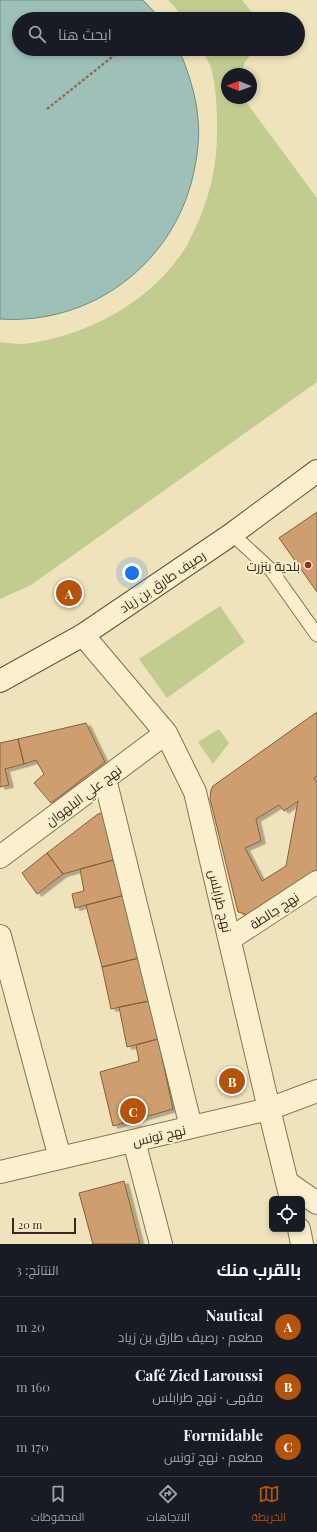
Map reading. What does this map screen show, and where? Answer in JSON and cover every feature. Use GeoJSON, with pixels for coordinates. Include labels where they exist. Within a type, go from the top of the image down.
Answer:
{"type":"FeatureCollection","features":[{"type":"Feature","properties":{"kind":"street","name":"رصيف طارق بن زياد"},"geometry":{"type":"LineString","coordinates":[[0,681],[83,635],[232,534],[317,471]]}},
{"type":"Feature","properties":{"kind":"street","name":"نهج طرابلس"},"geometry":{"type":"LineString","coordinates":[[83,635],[166,733],[195,792],[269,1109],[290,1191]]}},
{"type":"Feature","properties":{"kind":"street","name":"نهج علي البلهوان"},"geometry":{"type":"LineString","coordinates":[[0,857],[166,733]]}},
{"type":"Feature","properties":{"kind":"street"},"geometry":{"type":"LineString","coordinates":[[105,779],[191,1127]]}},
{"type":"Feature","properties":{"kind":"street","name":"نهج جالطة"},"geometry":{"type":"LineString","coordinates":[[230,939],[317,882]]}},
{"type":"Feature","properties":{"kind":"street"},"geometry":{"type":"LineString","coordinates":[[0,936],[60,1158]]}},
{"type":"Feature","properties":{"kind":"street","name":"نهج تونس"},"geometry":{"type":"LineString","coordinates":[[0,1172],[269,1109],[317,1091]]}},
{"type":"Feature","properties":{"kind":"street"},"geometry":{"type":"LineString","coordinates":[[134,1141],[161,1244]]}},
{"type":"Feature","properties":{"kind":"street"},"geometry":{"type":"LineString","coordinates":[[290,1191],[317,1202]]}},
{"type":"Feature","properties":{"kind":"street"},"geometry":{"type":"LineString","coordinates":[[300,1232],[302,1244]]}},
{"type":"Feature","properties":{"kind":"lane"},"geometry":{"type":"LineString","coordinates":[[232,534],[271,570],[317,635]]}},
{"type":"Feature","properties":{"kind":"path"},"geometry":{"type":"LineString","coordinates":[[46,109],[113,56]]}},
{"type":"Feature","properties":{"kind":"green space"},"geometry":{"type":"Polygon","coordinates":[[[168,0],[242,0],[251,12],[178,12],[168,0]]]}},
{"type":"Feature","properties":{"kind":"green space"},"geometry":{"type":"Polygon","coordinates":[[[205,56],[250,56],[245,61],[243,68],[221,68],[221,104],[247,104],[317,198],[317,382],[31,585],[0,599],[0,342],[24,344],[48,340],[94,324],[116,313],[136,300],[172,267],[186,247],[200,218],[212,180],[216,153],[217,118],[212,71],[205,56]]]}},
{"type":"Feature","properties":{"kind":"green space"},"geometry":{"type":"Polygon","coordinates":[[[220,606],[245,642],[167,698],[139,659],[220,606]]]}},
{"type":"Feature","properties":{"kind":"green space"},"geometry":{"type":"Polygon","coordinates":[[[219,729],[229,743],[213,764],[198,742],[219,729]]]}},
{"type":"Feature","properties":{"kind":"water"},"geometry":{"type":"Polygon","coordinates":[[[0,0],[143,0],[154,12],[12,12],[12,56],[181,56],[193,92],[199,126],[196,162],[193,176],[182,208],[167,237],[147,262],[123,283],[96,300],[66,312],[34,318],[0,319],[0,0]]]}},
{"type":"Feature","properties":{"kind":"building","name":"بلدية بنزرت"},"geometry":{"type":"Polygon","coordinates":[[[317,512],[317,592],[279,538],[317,512]]]}},
{"type":"Feature","properties":{"kind":"building"},"geometry":{"type":"Polygon","coordinates":[[[317,712],[317,776],[314,778],[317,783],[317,871],[252,916],[238,912],[210,799],[213,786],[317,712]],[[298,801],[284,811],[279,805],[256,819],[261,841],[245,848],[262,881],[286,866],[298,801]]]}},
{"type":"Feature","properties":{"kind":"building"},"geometry":{"type":"Polygon","coordinates":[[[86,723],[105,762],[51,803],[34,783],[44,774],[36,760],[24,764],[18,739],[86,723]]]}},
{"type":"Feature","properties":{"kind":"building"},"geometry":{"type":"Polygon","coordinates":[[[18,739],[24,764],[5,769],[9,785],[0,787],[0,743],[18,739]]]}},
{"type":"Feature","properties":{"kind":"building"},"geometry":{"type":"Polygon","coordinates":[[[98,814],[105,814],[117,859],[63,874],[47,853],[98,814]]]}},
{"type":"Feature","properties":{"kind":"building"},"geometry":{"type":"Polygon","coordinates":[[[47,853],[63,874],[37,894],[22,873],[47,853]]]}},
{"type":"Feature","properties":{"kind":"building"},"geometry":{"type":"Polygon","coordinates":[[[117,859],[125,895],[75,908],[72,894],[84,891],[80,869],[117,859]]]}},
{"type":"Feature","properties":{"kind":"building"},"geometry":{"type":"Polygon","coordinates":[[[125,895],[139,958],[102,967],[86,905],[125,895]]]}},
{"type":"Feature","properties":{"kind":"building"},"geometry":{"type":"Polygon","coordinates":[[[139,958],[149,1001],[111,1009],[102,967],[139,958]]]}},
{"type":"Feature","properties":{"kind":"building"},"geometry":{"type":"Polygon","coordinates":[[[149,1001],[158,1039],[127,1047],[119,1007],[149,1001]]]}},
{"type":"Feature","properties":{"kind":"building"},"geometry":{"type":"Polygon","coordinates":[[[158,1039],[173,1109],[113,1126],[100,1072],[139,1061],[136,1045],[158,1039]]]}},
{"type":"Feature","properties":{"kind":"building"},"geometry":{"type":"Polygon","coordinates":[[[124,1181],[140,1244],[93,1244],[79,1193],[124,1181]]]}},
{"type":"Feature","properties":{"kind":"place","name":"بلدية بنزرت"},"geometry":{"type":"Point","coordinates":[308,565]}},
{"type":"Feature","properties":{"kind":"place","name":"Nautical"},"geometry":{"type":"Point","coordinates":[69,593]}},
{"type":"Feature","properties":{"kind":"place","name":"Café Zied Laroussi"},"geometry":{"type":"Point","coordinates":[232,1081]}},
{"type":"Feature","properties":{"kind":"place","name":"Formidable"},"geometry":{"type":"Point","coordinates":[133,1111]}}]}
